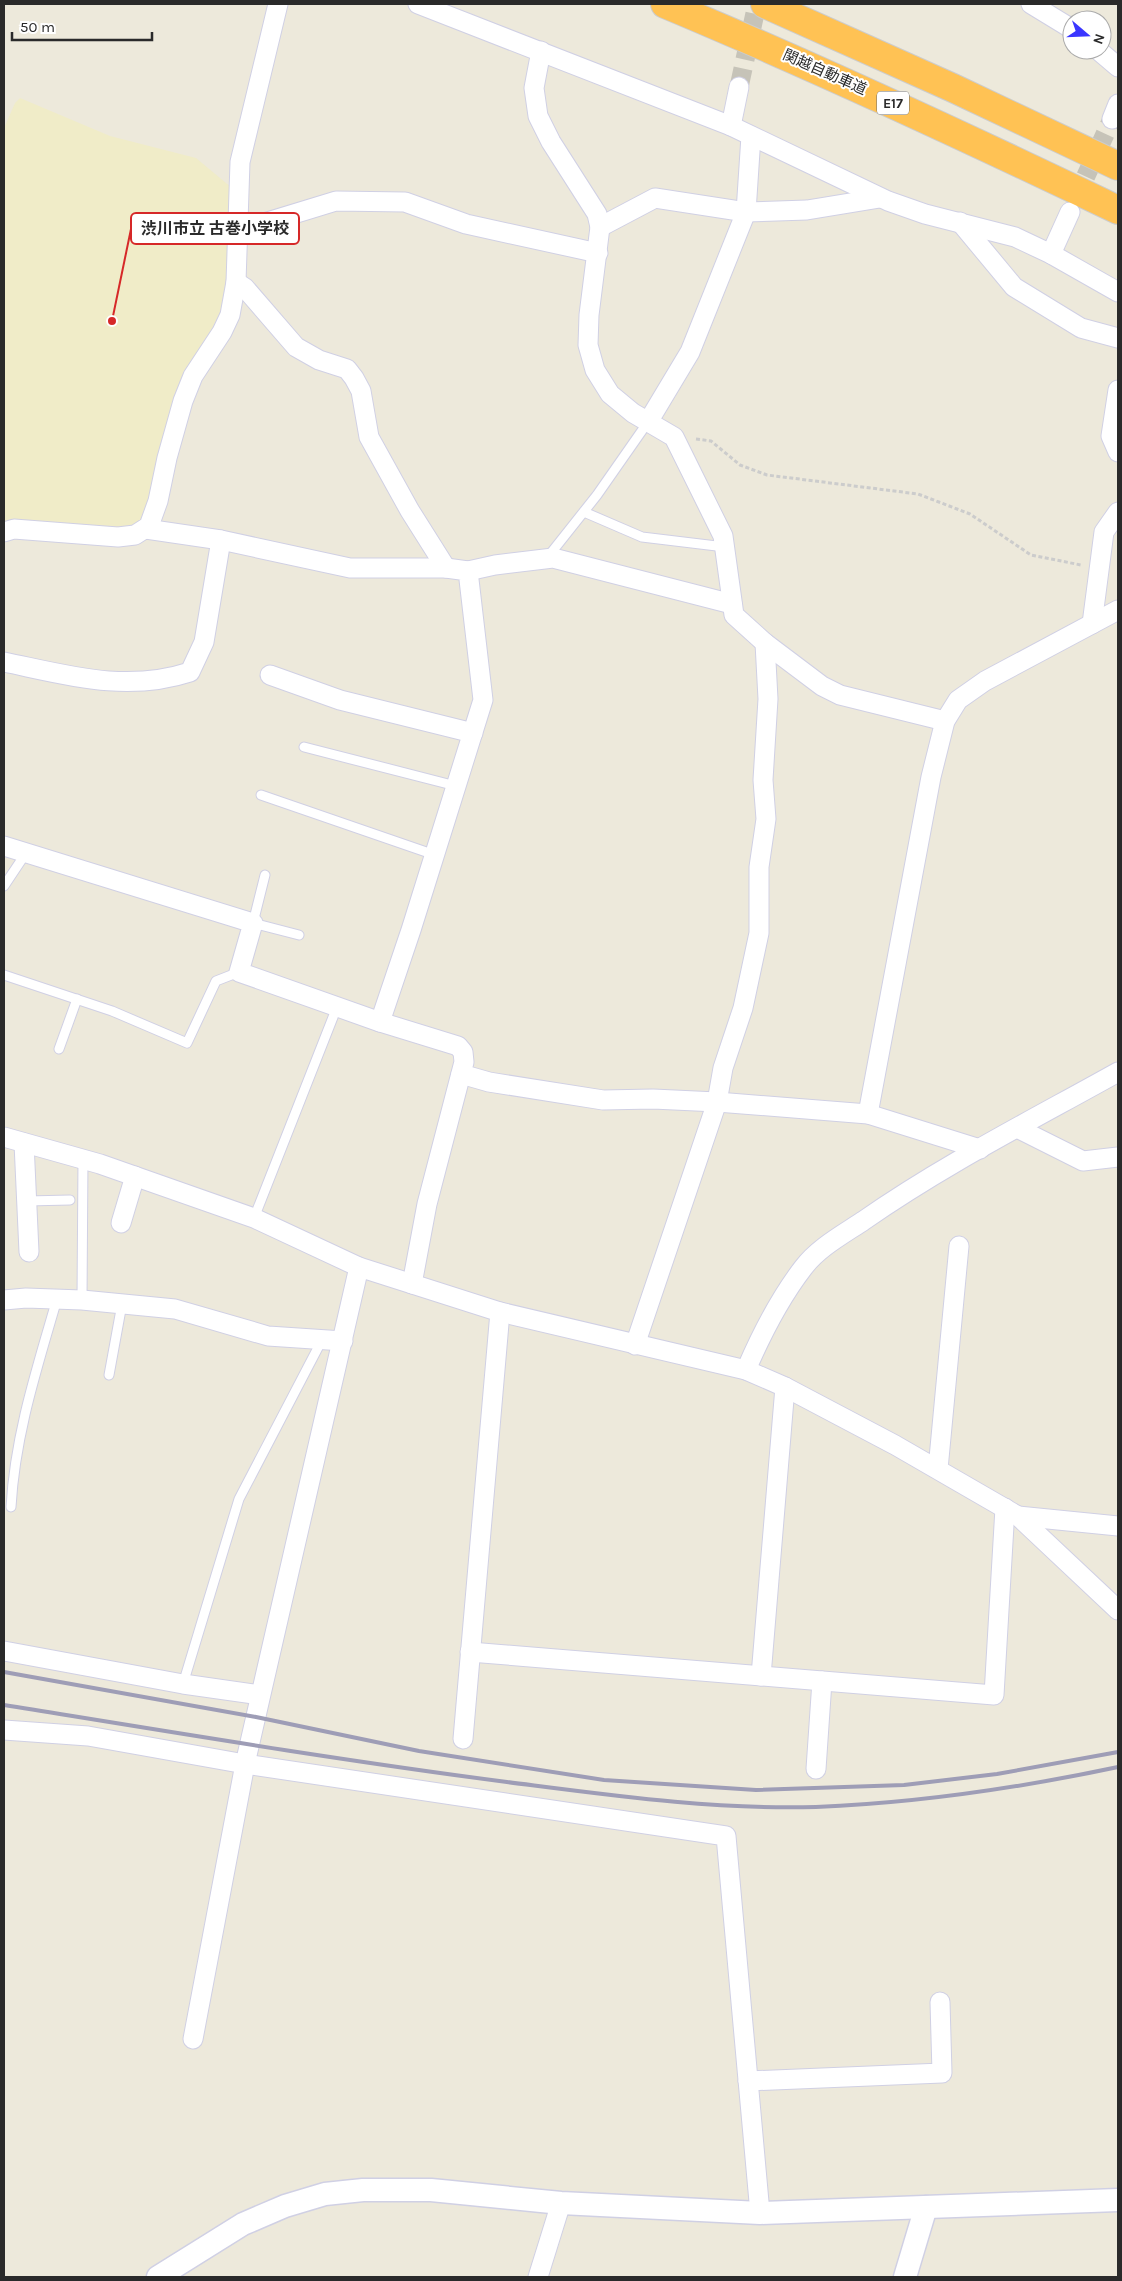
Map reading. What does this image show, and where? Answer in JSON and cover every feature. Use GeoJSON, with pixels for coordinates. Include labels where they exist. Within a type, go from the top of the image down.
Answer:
{"type":"FeatureCollection","features":[{"type":"Feature","properties":{"kind":"highway","name":"関越自動車道"},"geometry":{"type":"LineString","coordinates":[[664,4],[786,54],[894,103],[1118,210]]}},
{"type":"Feature","properties":{"kind":"highway","name":"E17"},"geometry":{"type":"LineString","coordinates":[[764,4],[953,88],[1118,166]]}},
{"type":"Feature","properties":{"kind":"street"},"geometry":{"type":"LineString","coordinates":[[4,532],[14,529],[118,537],[135,535],[149,526],[158,501],[167,458],[183,401],[194,376],[222,332],[230,315],[236,282],[240,162],[278,4]]}},
{"type":"Feature","properties":{"kind":"street"},"geometry":{"type":"LineString","coordinates":[[418,4],[731,126],[880,198],[925,214],[1015,237],[1051,254],[1118,292]]}},
{"type":"Feature","properties":{"kind":"street"},"geometry":{"type":"LineString","coordinates":[[1031,4],[1062,23]]}},
{"type":"Feature","properties":{"kind":"street"},"geometry":{"type":"LineString","coordinates":[[541,51],[534,88],[538,116],[551,142],[597,214],[600,227],[589,315],[588,345],[595,370],[610,394],[633,413],[674,437],[723,536],[734,615],[765,643],[822,686],[840,695],[945,721]]}},
{"type":"Feature","properties":{"kind":"street"},"geometry":{"type":"LineString","coordinates":[[731,126],[739,87]]}},
{"type":"Feature","properties":{"kind":"street"},"geometry":{"type":"LineString","coordinates":[[648,422],[690,352],[746,212],[751,136]]}},
{"type":"Feature","properties":{"kind":"street"},"geometry":{"type":"LineString","coordinates":[[600,227],[655,198],[746,212],[807,210],[880,198]]}},
{"type":"Feature","properties":{"kind":"street"},"geometry":{"type":"LineString","coordinates":[[238,231],[336,201],[405,202],[466,224],[598,252]]}},
{"type":"Feature","properties":{"kind":"street"},"geometry":{"type":"LineString","coordinates":[[1051,254],[1070,212]]}},
{"type":"Feature","properties":{"kind":"street"},"geometry":{"type":"LineString","coordinates":[[960,222],[1014,287],[1081,328],[1118,338]]}},
{"type":"Feature","properties":{"kind":"street"},"geometry":{"type":"LineString","coordinates":[[236,282],[245,288],[296,347],[319,360],[347,369],[354,378],[361,391],[369,437],[410,511],[446,568]]}},
{"type":"Feature","properties":{"kind":"street"},"geometry":{"type":"LineString","coordinates":[[1118,390],[1110,436],[1118,452]]}},
{"type":"Feature","properties":{"kind":"street"},"geometry":{"type":"LineString","coordinates":[[1092,624],[1104,532],[1118,512]]}},
{"type":"Feature","properties":{"kind":"street"},"geometry":{"type":"LineString","coordinates":[[146,528],[221,540],[350,568],[446,568],[468,571],[495,565],[553,558],[732,604]]}},
{"type":"Feature","properties":{"kind":"street"},"geometry":{"type":"LineString","coordinates":[[4,662],[103,682],[166,680],[190,672],[204,642],[221,540]]}},
{"type":"Feature","properties":{"kind":"street"},"geometry":{"type":"LineString","coordinates":[[380,1022],[435,855],[483,700],[468,571]]}},
{"type":"Feature","properties":{"kind":"street"},"geometry":{"type":"LineString","coordinates":[[868,1114],[932,777],[945,721],[958,700],[985,681],[1118,610]]}},
{"type":"Feature","properties":{"kind":"street"},"geometry":{"type":"LineString","coordinates":[[635,1345],[717,1102],[723,1068],[743,1008],[759,933],[759,867],[766,819],[763,780],[768,700],[765,643]]}},
{"type":"Feature","properties":{"kind":"street"},"geometry":{"type":"LineString","coordinates":[[270,675],[340,700],[473,733]]}},
{"type":"Feature","properties":{"kind":"street"},"geometry":{"type":"LineString","coordinates":[[4,846],[253,922],[239,972],[380,1022],[458,1046],[463,1052],[464,1062],[427,1204],[412,1284]]}},
{"type":"Feature","properties":{"kind":"street"},"geometry":{"type":"LineString","coordinates":[[746,1370],[780,1304],[804,1267],[820,1251],[885,1205],[980,1149],[1118,1072]]}},
{"type":"Feature","properties":{"kind":"street"},"geometry":{"type":"LineString","coordinates":[[461,1074],[489,1082],[603,1100],[653,1099],[717,1102],[868,1114],[980,1149]]}},
{"type":"Feature","properties":{"kind":"street"},"geometry":{"type":"LineString","coordinates":[[1017,1128],[1083,1161],[1118,1157]]}},
{"type":"Feature","properties":{"kind":"street"},"geometry":{"type":"LineString","coordinates":[[4,1137],[84,1159],[135,1176],[254,1218],[360,1267],[500,1312],[746,1370],[785,1387],[895,1444],[1011,1512],[1118,1610]]}},
{"type":"Feature","properties":{"kind":"street"},"geometry":{"type":"LineString","coordinates":[[24,1142],[30,1252]]}},
{"type":"Feature","properties":{"kind":"street"},"geometry":{"type":"LineString","coordinates":[[121,1223],[135,1176]]}},
{"type":"Feature","properties":{"kind":"street"},"geometry":{"type":"LineString","coordinates":[[938,1470],[959,1246]]}},
{"type":"Feature","properties":{"kind":"street"},"geometry":{"type":"LineString","coordinates":[[193,2039],[245,1764],[360,1267]]}},
{"type":"Feature","properties":{"kind":"street"},"geometry":{"type":"LineString","coordinates":[[4,1300],[26,1298],[82,1300],[175,1309],[268,1336],[343,1342]]}},
{"type":"Feature","properties":{"kind":"street"},"geometry":{"type":"LineString","coordinates":[[462,1739],[500,1312]]}},
{"type":"Feature","properties":{"kind":"street"},"geometry":{"type":"LineString","coordinates":[[761,1676],[785,1387]]}},
{"type":"Feature","properties":{"kind":"street"},"geometry":{"type":"LineString","coordinates":[[1011,1512],[1118,1526]]}},
{"type":"Feature","properties":{"kind":"street"},"geometry":{"type":"LineString","coordinates":[[470,1652],[994,1696],[1011,1512]]}},
{"type":"Feature","properties":{"kind":"street"},"geometry":{"type":"LineString","coordinates":[[4,1651],[183,1684],[260,1695]]}},
{"type":"Feature","properties":{"kind":"street"},"geometry":{"type":"LineString","coordinates":[[816,1769],[822,1682]]}},
{"type":"Feature","properties":{"kind":"street"},"geometry":{"type":"LineString","coordinates":[[4,1730],[88,1736],[245,1764],[726,1836],[760,2212]]}},
{"type":"Feature","properties":{"kind":"street"},"geometry":{"type":"LineString","coordinates":[[748,2081],[942,2073],[940,2002]]}},
{"type":"Feature","properties":{"kind":"street"},"geometry":{"type":"LineString","coordinates":[[158,2277],[243,2224],[285,2206],[325,2194],[363,2190],[431,2190],[560,2203],[760,2212],[1118,2200]]}},
{"type":"Feature","properties":{"kind":"street"},"geometry":{"type":"LineString","coordinates":[[538,2277],[560,2203]]}},
{"type":"Feature","properties":{"kind":"street"},"geometry":{"type":"LineString","coordinates":[[904,2277],[926,2207]]}},
{"type":"Feature","properties":{"kind":"lane"},"geometry":{"type":"LineString","coordinates":[[546,559],[584,512],[648,422]]}},
{"type":"Feature","properties":{"kind":"lane"},"geometry":{"type":"LineString","coordinates":[[584,512],[642,537],[725,547]]}},
{"type":"Feature","properties":{"kind":"lane"},"geometry":{"type":"LineString","coordinates":[[304,747],[456,786]]}},
{"type":"Feature","properties":{"kind":"lane"},"geometry":{"type":"LineString","coordinates":[[260,795],[435,855]]}},
{"type":"Feature","properties":{"kind":"lane"},"geometry":{"type":"LineString","coordinates":[[4,886],[26,853]]}},
{"type":"Feature","properties":{"kind":"lane"},"geometry":{"type":"LineString","coordinates":[[265,876],[253,922],[299,935]]}},
{"type":"Feature","properties":{"kind":"lane"},"geometry":{"type":"LineString","coordinates":[[4,975],[112,1011],[187,1043],[216,981],[239,972]]}},
{"type":"Feature","properties":{"kind":"lane"},"geometry":{"type":"LineString","coordinates":[[59,1049],[77,999]]}},
{"type":"Feature","properties":{"kind":"lane"},"geometry":{"type":"LineString","coordinates":[[254,1218],[337,1007]]}},
{"type":"Feature","properties":{"kind":"lane"},"geometry":{"type":"LineString","coordinates":[[82,1300],[84,1159]]}},
{"type":"Feature","properties":{"kind":"lane"},"geometry":{"type":"LineString","coordinates":[[27,1201],[70,1200]]}},
{"type":"Feature","properties":{"kind":"lane"},"geometry":{"type":"LineString","coordinates":[[10,1507],[13,1470],[27,1401],[57,1300]]}},
{"type":"Feature","properties":{"kind":"lane"},"geometry":{"type":"LineString","coordinates":[[109,1375],[122,1304]]}},
{"type":"Feature","properties":{"kind":"lane"},"geometry":{"type":"LineString","coordinates":[[183,1684],[239,1499],[322,1340]]}},
{"type":"Feature","properties":{"kind":"path"},"geometry":{"type":"LineString","coordinates":[[674,437],[711,441],[740,465],[767,475],[918,494],[970,514],[1031,555],[1099,569]]}},
{"type":"Feature","properties":{"kind":"shaded area"},"geometry":{"type":"Polygon","coordinates":[[[20,98],[110,136],[196,158],[232,188],[229,280],[223,315],[146,516],[132,529],[4,523],[4,128],[15,103],[20,98]]]}},
{"type":"Feature","properties":{"kind":"tunnel"},"geometry":{"type":"LineString","coordinates":[[739,87],[757,4]]}},
{"type":"Feature","properties":{"kind":"tunnel"},"geometry":{"type":"LineString","coordinates":[[1074,202],[1112,119]]}},
{"type":"Feature","properties":{"kind":"railway"},"geometry":{"type":"LineString","coordinates":[[4,1672],[256,1717],[419,1751],[604,1780],[756,1790],[904,1785],[997,1774],[1118,1752]]}},
{"type":"Feature","properties":{"kind":"railway"},"geometry":{"type":"LineString","coordinates":[[4,1705],[444,1773],[545,1787],[700,1804],[816,1807],[892,1802],[1006,1788],[1118,1767]]}},
{"type":"Feature","properties":{"kind":"place","name":"渋川市立 古巻小学校"},"geometry":{"type":"Point","coordinates":[112,321]}}]}
